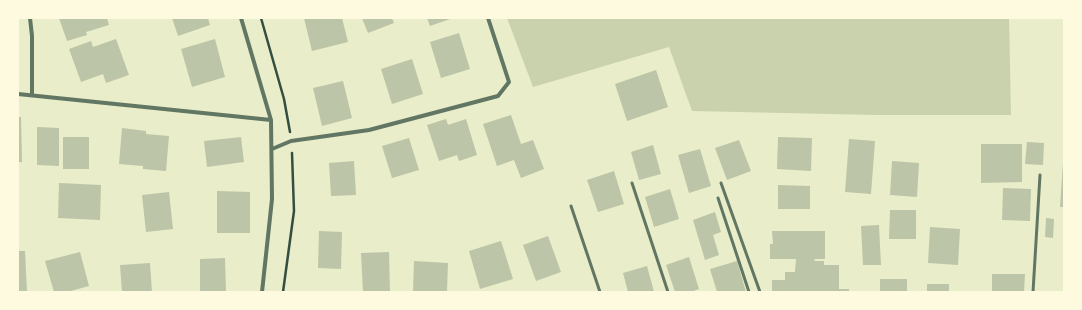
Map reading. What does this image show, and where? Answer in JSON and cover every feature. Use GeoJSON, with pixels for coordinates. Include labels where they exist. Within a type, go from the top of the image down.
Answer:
{"type":"FeatureCollection","features":[{"type":"Feature","properties":{"kind":"street"},"geometry":{"type":"LineString","coordinates":[[30,18],[32,36],[32,95]]}},
{"type":"Feature","properties":{"kind":"street"},"geometry":{"type":"LineString","coordinates":[[241,18],[271,120],[272,199],[262,292]]}},
{"type":"Feature","properties":{"kind":"street"},"geometry":{"type":"LineString","coordinates":[[272,149],[291,141],[368,130],[498,96],[510,82],[488,18]]}},
{"type":"Feature","properties":{"kind":"street"},"geometry":{"type":"LineString","coordinates":[[18,94],[271,120]]}},
{"type":"Feature","properties":{"kind":"lane"},"geometry":{"type":"LineString","coordinates":[[1033,292],[1040,175]]}},
{"type":"Feature","properties":{"kind":"lane"},"geometry":{"type":"LineString","coordinates":[[632,183],[668,292]]}},
{"type":"Feature","properties":{"kind":"lane"},"geometry":{"type":"LineString","coordinates":[[721,183],[760,292]]}},
{"type":"Feature","properties":{"kind":"lane"},"geometry":{"type":"LineString","coordinates":[[718,198],[749,292]]}},
{"type":"Feature","properties":{"kind":"lane"},"geometry":{"type":"LineString","coordinates":[[571,206],[600,292]]}},
{"type":"Feature","properties":{"kind":"green space"},"geometry":{"type":"Polygon","coordinates":[[[507,18],[1009,18],[1011,115],[876,115],[692,111],[669,47],[533,87],[507,18]]]}},
{"type":"Feature","properties":{"kind":"building"},"geometry":{"type":"Polygon","coordinates":[[[59,18],[107,18],[109,25],[86,32],[87,35],[67,41],[59,18]]]}},
{"type":"Feature","properties":{"kind":"building"},"geometry":{"type":"Polygon","coordinates":[[[172,18],[208,18],[210,25],[178,36],[172,18]]]}},
{"type":"Feature","properties":{"kind":"building"},"geometry":{"type":"Polygon","coordinates":[[[304,18],[342,18],[348,42],[312,51],[304,18]]]}},
{"type":"Feature","properties":{"kind":"building"},"geometry":{"type":"Polygon","coordinates":[[[362,18],[392,18],[394,23],[368,33],[362,18]]]}},
{"type":"Feature","properties":{"kind":"building"},"geometry":{"type":"Polygon","coordinates":[[[427,18],[453,18],[430,26],[427,18]]]}},
{"type":"Feature","properties":{"kind":"building"},"geometry":{"type":"Polygon","coordinates":[[[459,33],[470,69],[441,78],[430,42],[459,33]]]}},
{"type":"Feature","properties":{"kind":"building"},"geometry":{"type":"Polygon","coordinates":[[[116,39],[129,75],[106,83],[103,74],[81,82],[69,49],[91,41],[93,47],[116,39]]]}},
{"type":"Feature","properties":{"kind":"building"},"geometry":{"type":"Polygon","coordinates":[[[215,39],[225,77],[192,87],[181,49],[215,39]]]}},
{"type":"Feature","properties":{"kind":"building"},"geometry":{"type":"Polygon","coordinates":[[[412,59],[423,94],[392,104],[381,69],[412,59]]]}},
{"type":"Feature","properties":{"kind":"building"},"geometry":{"type":"Polygon","coordinates":[[[656,70],[668,107],[627,121],[615,84],[656,70]]]}},
{"type":"Feature","properties":{"kind":"building"},"geometry":{"type":"Polygon","coordinates":[[[343,81],[352,118],[322,126],[313,88],[343,81]]]}},
{"type":"Feature","properties":{"kind":"building"},"geometry":{"type":"Polygon","coordinates":[[[511,115],[521,144],[533,140],[544,169],[521,178],[514,160],[497,166],[483,124],[511,115]]]}},
{"type":"Feature","properties":{"kind":"building"},"geometry":{"type":"Polygon","coordinates":[[[18,117],[21,117],[22,162],[18,162],[18,117]]]}},
{"type":"Feature","properties":{"kind":"building"},"geometry":{"type":"Polygon","coordinates":[[[446,119],[448,125],[466,119],[477,155],[459,161],[457,155],[439,161],[427,125],[446,119]]]}},
{"type":"Feature","properties":{"kind":"building"},"geometry":{"type":"Polygon","coordinates":[[[37,127],[59,128],[59,166],[37,165],[37,127]]]}},
{"type":"Feature","properties":{"kind":"building"},"geometry":{"type":"Polygon","coordinates":[[[122,128],[146,131],[146,134],[169,136],[166,171],[143,169],[143,166],[119,164],[122,128]]]}},
{"type":"Feature","properties":{"kind":"building"},"geometry":{"type":"Polygon","coordinates":[[[63,137],[89,137],[89,169],[63,169],[63,137]]]}},
{"type":"Feature","properties":{"kind":"building"},"geometry":{"type":"Polygon","coordinates":[[[241,137],[244,162],[207,167],[204,141],[241,137]]]}},
{"type":"Feature","properties":{"kind":"building"},"geometry":{"type":"Polygon","coordinates":[[[778,137],[812,138],[811,171],[777,169],[778,137]]]}},
{"type":"Feature","properties":{"kind":"building"},"geometry":{"type":"Polygon","coordinates":[[[409,138],[419,170],[392,178],[382,146],[409,138]]]}},
{"type":"Feature","properties":{"kind":"building"},"geometry":{"type":"Polygon","coordinates":[[[849,139],[875,141],[871,194],[845,192],[849,139]]]}},
{"type":"Feature","properties":{"kind":"building"},"geometry":{"type":"Polygon","coordinates":[[[739,140],[751,171],[727,180],[715,148],[739,140]]]}},
{"type":"Feature","properties":{"kind":"building"},"geometry":{"type":"Polygon","coordinates":[[[1027,142],[1044,143],[1043,165],[1025,164],[1027,142]]]}},
{"type":"Feature","properties":{"kind":"building"},"geometry":{"type":"Polygon","coordinates":[[[981,144],[1022,144],[1022,182],[981,183],[981,144]]]}},
{"type":"Feature","properties":{"kind":"building"},"geometry":{"type":"Polygon","coordinates":[[[653,145],[661,174],[639,180],[631,152],[653,145]]]}},
{"type":"Feature","properties":{"kind":"building"},"geometry":{"type":"Polygon","coordinates":[[[700,149],[711,186],[689,193],[678,155],[700,149]]]}},
{"type":"Feature","properties":{"kind":"building"},"geometry":{"type":"Polygon","coordinates":[[[354,161],[356,195],[331,196],[329,163],[354,161]]]}},
{"type":"Feature","properties":{"kind":"building"},"geometry":{"type":"Polygon","coordinates":[[[892,161],[919,163],[917,197],[890,195],[892,161]]]}},
{"type":"Feature","properties":{"kind":"building"},"geometry":{"type":"Polygon","coordinates":[[[1063,163],[1064,207],[1060,207],[1063,163]]]}},
{"type":"Feature","properties":{"kind":"building"},"geometry":{"type":"Polygon","coordinates":[[[614,171],[624,204],[598,212],[587,180],[614,171]]]}},
{"type":"Feature","properties":{"kind":"building"},"geometry":{"type":"Polygon","coordinates":[[[59,183],[101,185],[100,220],[58,218],[59,183]]]}},
{"type":"Feature","properties":{"kind":"building"},"geometry":{"type":"Polygon","coordinates":[[[778,185],[810,186],[810,209],[778,209],[778,185]]]}},
{"type":"Feature","properties":{"kind":"building"},"geometry":{"type":"Polygon","coordinates":[[[1003,188],[1031,189],[1030,221],[1002,220],[1003,188]]]}},
{"type":"Feature","properties":{"kind":"building"},"geometry":{"type":"Polygon","coordinates":[[[670,189],[679,219],[654,227],[645,197],[670,189]]]}},
{"type":"Feature","properties":{"kind":"building"},"geometry":{"type":"Polygon","coordinates":[[[217,191],[250,192],[250,233],[217,233],[217,191]]]}},
{"type":"Feature","properties":{"kind":"building"},"geometry":{"type":"Polygon","coordinates":[[[169,192],[173,229],[146,232],[142,195],[169,192]]]}},
{"type":"Feature","properties":{"kind":"building"},"geometry":{"type":"Polygon","coordinates":[[[890,210],[916,210],[916,239],[889,239],[890,210]]]}},
{"type":"Feature","properties":{"kind":"building"},"geometry":{"type":"Polygon","coordinates":[[[715,212],[721,232],[713,235],[719,255],[705,260],[693,220],[715,212]]]}},
{"type":"Feature","properties":{"kind":"building"},"geometry":{"type":"Polygon","coordinates":[[[1046,218],[1054,219],[1053,238],[1045,237],[1046,218]]]}},
{"type":"Feature","properties":{"kind":"building"},"geometry":{"type":"Polygon","coordinates":[[[879,225],[881,265],[863,265],[861,226],[879,225]]]}},
{"type":"Feature","properties":{"kind":"building"},"geometry":{"type":"Polygon","coordinates":[[[930,227],[960,229],[958,265],[928,263],[930,227]]]}},
{"type":"Feature","properties":{"kind":"building"},"geometry":{"type":"Polygon","coordinates":[[[319,231],[342,232],[341,269],[318,268],[319,231]]]}},
{"type":"Feature","properties":{"kind":"building"},"geometry":{"type":"Polygon","coordinates":[[[772,231],[825,231],[825,259],[815,259],[814,261],[824,261],[824,265],[839,265],[839,289],[849,289],[849,292],[772,292],[772,280],[785,280],[785,272],[795,272],[796,259],[770,259],[770,244],[773,244],[772,231]]]}},
{"type":"Feature","properties":{"kind":"building"},"geometry":{"type":"Polygon","coordinates":[[[548,236],[561,272],[536,281],[523,245],[548,236]]]}},
{"type":"Feature","properties":{"kind":"building"},"geometry":{"type":"Polygon","coordinates":[[[501,241],[513,279],[480,289],[469,251],[501,241]]]}},
{"type":"Feature","properties":{"kind":"building"},"geometry":{"type":"Polygon","coordinates":[[[18,251],[25,251],[27,292],[18,292],[18,251]]]}},
{"type":"Feature","properties":{"kind":"building"},"geometry":{"type":"Polygon","coordinates":[[[80,252],[89,286],[67,292],[54,292],[45,261],[80,252]]]}},
{"type":"Feature","properties":{"kind":"building"},"geometry":{"type":"Polygon","coordinates":[[[389,252],[390,292],[363,292],[361,253],[389,252]]]}},
{"type":"Feature","properties":{"kind":"building"},"geometry":{"type":"Polygon","coordinates":[[[689,257],[699,289],[691,292],[675,292],[666,265],[689,257]]]}},
{"type":"Feature","properties":{"kind":"building"},"geometry":{"type":"Polygon","coordinates":[[[225,258],[226,292],[200,292],[200,259],[225,258]]]}},
{"type":"Feature","properties":{"kind":"building"},"geometry":{"type":"Polygon","coordinates":[[[414,261],[448,263],[447,292],[413,292],[414,261]]]}},
{"type":"Feature","properties":{"kind":"building"},"geometry":{"type":"Polygon","coordinates":[[[737,261],[746,292],[717,292],[710,269],[737,261]]]}},
{"type":"Feature","properties":{"kind":"building"},"geometry":{"type":"Polygon","coordinates":[[[150,263],[152,292],[122,292],[120,265],[150,263]]]}},
{"type":"Feature","properties":{"kind":"building"},"geometry":{"type":"Polygon","coordinates":[[[647,266],[654,292],[628,292],[623,273],[647,266]]]}},
{"type":"Feature","properties":{"kind":"building"},"geometry":{"type":"Polygon","coordinates":[[[992,274],[1025,274],[1024,292],[992,292],[992,274]]]}},
{"type":"Feature","properties":{"kind":"building"},"geometry":{"type":"Polygon","coordinates":[[[880,279],[907,279],[907,292],[880,292],[880,279]]]}},
{"type":"Feature","properties":{"kind":"building"},"geometry":{"type":"Polygon","coordinates":[[[927,284],[949,284],[949,292],[927,292],[927,284]]]}}]}
